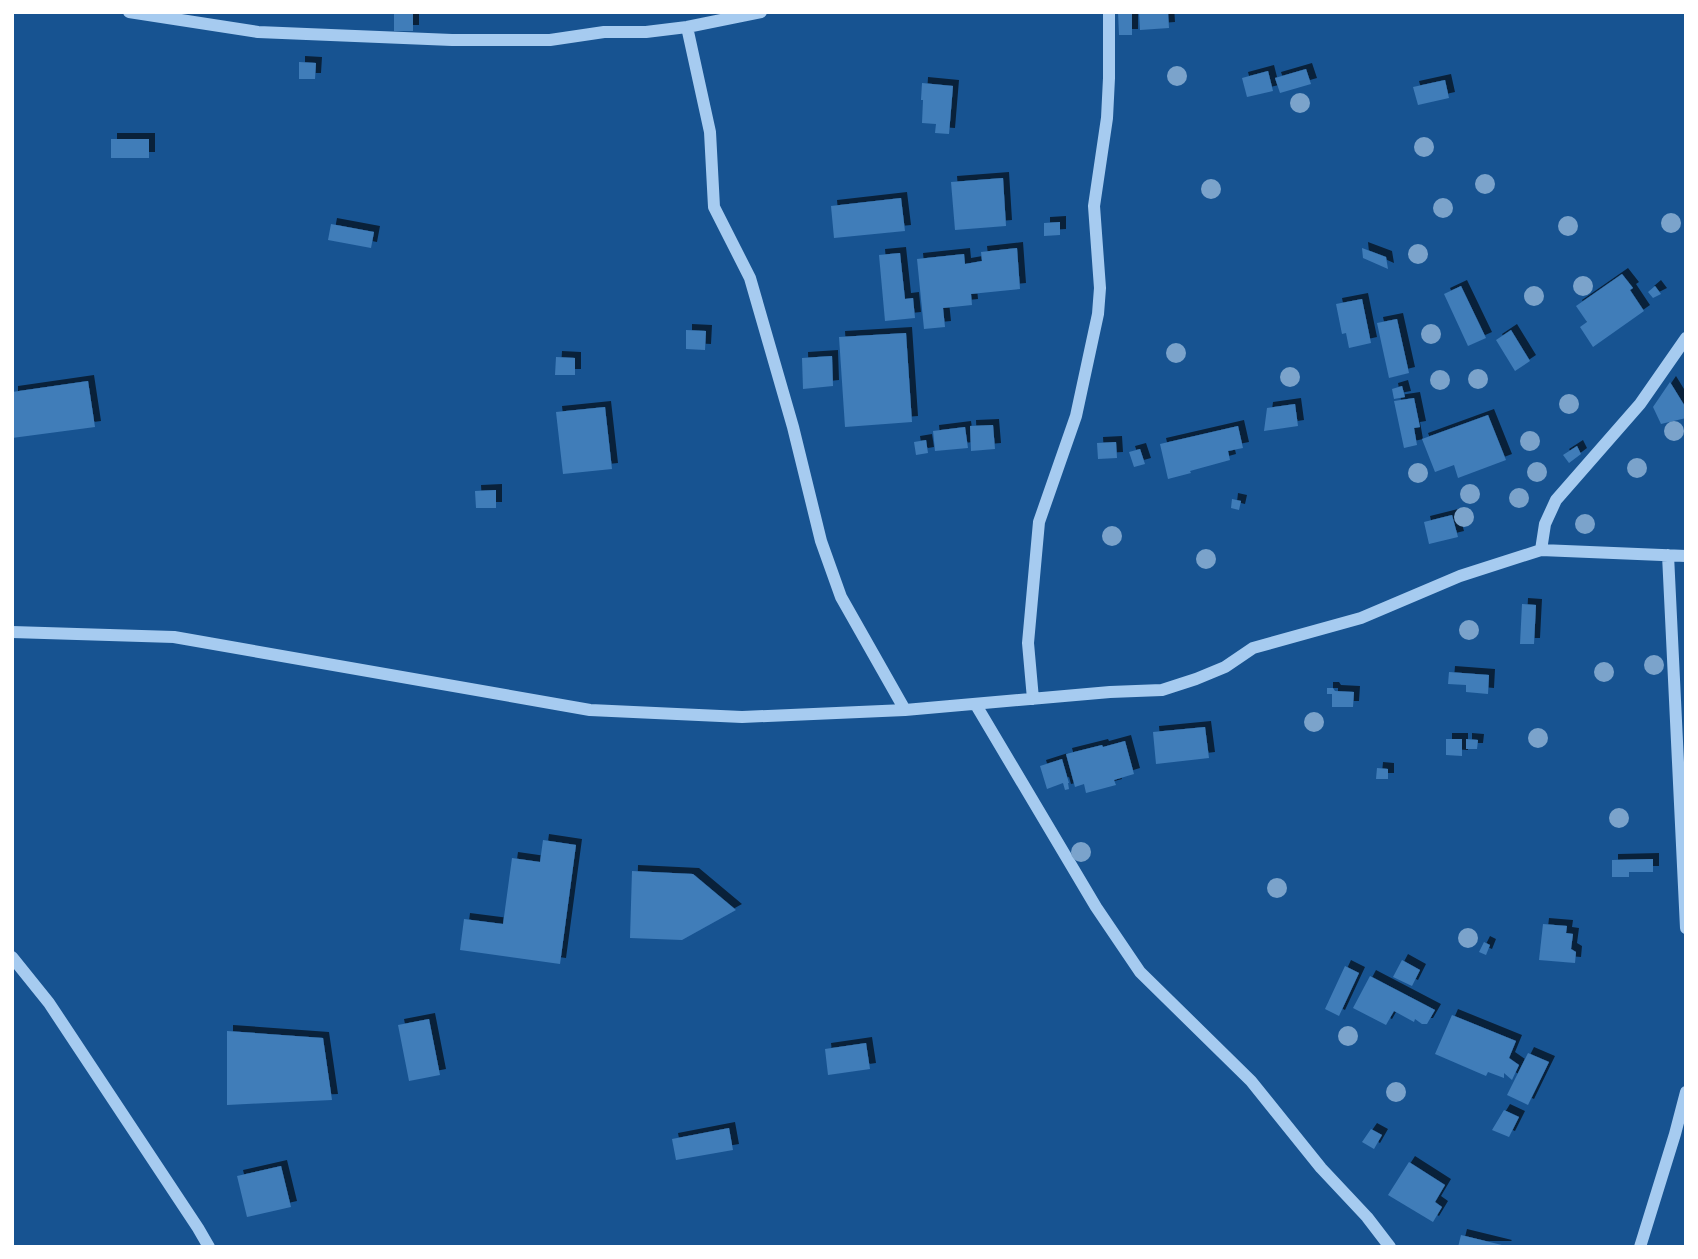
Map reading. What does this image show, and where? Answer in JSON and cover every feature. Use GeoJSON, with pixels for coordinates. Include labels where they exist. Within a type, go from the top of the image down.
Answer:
{"type":"FeatureCollection","features":[{"type":"Feature","properties":{"kind":"street"},"geometry":{"type":"LineString","coordinates":[[130,12],[258,32],[452,40],[550,40],[604,32],[646,32],[761,12]]}},
{"type":"Feature","properties":{"kind":"street"},"geometry":{"type":"LineString","coordinates":[[1033,699],[1028,643],[1039,522],[1076,416],[1098,314],[1100,288],[1094,206],[1107,118],[1109,12]]}},
{"type":"Feature","properties":{"kind":"street"},"geometry":{"type":"LineString","coordinates":[[687,27],[710,132],[714,207],[750,278],[793,427],[821,541],[841,597],[905,710]]}},
{"type":"Feature","properties":{"kind":"street"},"geometry":{"type":"LineString","coordinates":[[1541,550],[1545,524],[1556,500],[1640,404],[1686,338]]}},
{"type":"Feature","properties":{"kind":"street"},"geometry":{"type":"LineString","coordinates":[[12,632],[174,638],[590,710],[742,717],[905,710],[1162,690],[1225,667],[1253,648],[1361,618],[1460,576],[1541,550],[1686,556]]}},
{"type":"Feature","properties":{"kind":"street"},"geometry":{"type":"LineString","coordinates":[[1668,555],[1686,928]]}},
{"type":"Feature","properties":{"kind":"street"},"geometry":{"type":"LineString","coordinates":[[976,705],[1096,907],[1140,972],[1251,1081],[1321,1168],[1367,1217],[1390,1247]]}},
{"type":"Feature","properties":{"kind":"street"},"geometry":{"type":"LineString","coordinates":[[12,957],[49,1003],[209,1247]]}},
{"type":"Feature","properties":{"kind":"street"},"geometry":{"type":"LineString","coordinates":[[1640,1247],[1686,1092]]}},
{"type":"Feature","properties":{"kind":"building"},"geometry":{"type":"Polygon","coordinates":[[[394,12],[413,12],[413,31],[394,31],[394,12]]]}},
{"type":"Feature","properties":{"kind":"building"},"geometry":{"type":"Polygon","coordinates":[[[1118,12],[1132,12],[1132,35],[1119,35],[1118,12]]]}},
{"type":"Feature","properties":{"kind":"building"},"geometry":{"type":"Polygon","coordinates":[[[1139,12],[1168,12],[1169,28],[1140,30],[1139,12]]]}},
{"type":"Feature","properties":{"kind":"building"},"geometry":{"type":"Polygon","coordinates":[[[299,62],[316,63],[315,79],[299,79],[299,62]]]}},
{"type":"Feature","properties":{"kind":"building"},"geometry":{"type":"Polygon","coordinates":[[[1306,69],[1311,84],[1280,93],[1275,78],[1306,69]]]}},
{"type":"Feature","properties":{"kind":"building"},"geometry":{"type":"Polygon","coordinates":[[[1268,71],[1273,91],[1247,97],[1242,78],[1268,71]]]}},
{"type":"Feature","properties":{"kind":"building"},"geometry":{"type":"Polygon","coordinates":[[[1445,80],[1449,98],[1418,105],[1413,87],[1445,80]]]}},
{"type":"Feature","properties":{"kind":"building"},"geometry":{"type":"Polygon","coordinates":[[[922,83],[953,86],[949,134],[935,133],[936,124],[922,123],[922,83]]]}},
{"type":"Feature","properties":{"kind":"building"},"geometry":{"type":"Polygon","coordinates":[[[111,139],[149,139],[149,158],[111,158],[111,139]]]}},
{"type":"Feature","properties":{"kind":"building"},"geometry":{"type":"Polygon","coordinates":[[[1003,178],[1006,226],[955,230],[951,182],[1003,178]]]}},
{"type":"Feature","properties":{"kind":"building"},"geometry":{"type":"Polygon","coordinates":[[[901,198],[905,231],[834,238],[831,206],[901,198]]]}},
{"type":"Feature","properties":{"kind":"building"},"geometry":{"type":"Polygon","coordinates":[[[1060,222],[1060,235],[1044,236],[1044,223],[1060,222]]]}},
{"type":"Feature","properties":{"kind":"building"},"geometry":{"type":"Polygon","coordinates":[[[331,224],[374,232],[371,248],[328,240],[331,224]]]}},
{"type":"Feature","properties":{"kind":"building"},"geometry":{"type":"Polygon","coordinates":[[[1017,248],[1020,289],[971,294],[972,305],[943,308],[945,327],[924,329],[917,259],[964,254],[965,264],[982,261],[981,252],[1017,248]]]}},
{"type":"Feature","properties":{"kind":"building"},"geometry":{"type":"Polygon","coordinates":[[[1362,248],[1386,257],[1388,269],[1363,258],[1362,248]]]}},
{"type":"Feature","properties":{"kind":"building"},"geometry":{"type":"Polygon","coordinates":[[[900,253],[905,299],[913,298],[915,318],[885,321],[879,255],[900,253]]]}},
{"type":"Feature","properties":{"kind":"building"},"geometry":{"type":"Polygon","coordinates":[[[1622,274],[1633,288],[1630,290],[1644,311],[1593,347],[1580,327],[1587,322],[1576,306],[1622,274]]]}},
{"type":"Feature","properties":{"kind":"building"},"geometry":{"type":"Polygon","coordinates":[[[1461,286],[1486,338],[1468,346],[1444,294],[1461,286]]]}},
{"type":"Feature","properties":{"kind":"building"},"geometry":{"type":"Polygon","coordinates":[[[1655,286],[1661,294],[1653,298],[1648,292],[1655,286]]]}},
{"type":"Feature","properties":{"kind":"building"},"geometry":{"type":"Polygon","coordinates":[[[1362,299],[1371,343],[1349,348],[1346,333],[1342,334],[1336,304],[1362,299]]]}},
{"type":"Feature","properties":{"kind":"building"},"geometry":{"type":"Polygon","coordinates":[[[1397,319],[1409,373],[1389,378],[1377,323],[1397,319]]]}},
{"type":"Feature","properties":{"kind":"building"},"geometry":{"type":"Polygon","coordinates":[[[686,330],[706,331],[705,350],[686,349],[686,330]]]}},
{"type":"Feature","properties":{"kind":"building"},"geometry":{"type":"Polygon","coordinates":[[[1511,330],[1530,361],[1515,371],[1496,340],[1511,330]]]}},
{"type":"Feature","properties":{"kind":"building"},"geometry":{"type":"Polygon","coordinates":[[[906,333],[912,422],[845,427],[839,337],[906,333]]]}},
{"type":"Feature","properties":{"kind":"building"},"geometry":{"type":"Polygon","coordinates":[[[832,356],[833,386],[803,389],[802,358],[832,356]]]}},
{"type":"Feature","properties":{"kind":"building"},"geometry":{"type":"Polygon","coordinates":[[[556,357],[575,358],[575,375],[555,375],[556,357]]]}},
{"type":"Feature","properties":{"kind":"building"},"geometry":{"type":"Polygon","coordinates":[[[88,381],[95,427],[12,438],[12,392],[88,381]]]}},
{"type":"Feature","properties":{"kind":"building"},"geometry":{"type":"Polygon","coordinates":[[[1670,382],[1686,408],[1686,418],[1661,424],[1653,407],[1670,382]]]}},
{"type":"Feature","properties":{"kind":"building"},"geometry":{"type":"Polygon","coordinates":[[[1402,386],[1405,397],[1394,399],[1392,389],[1402,386]]]}},
{"type":"Feature","properties":{"kind":"building"},"geometry":{"type":"Polygon","coordinates":[[[1414,398],[1420,427],[1414,428],[1417,445],[1404,448],[1394,401],[1414,398]]]}},
{"type":"Feature","properties":{"kind":"building"},"geometry":{"type":"Polygon","coordinates":[[[1295,404],[1298,426],[1264,431],[1267,408],[1295,404]]]}},
{"type":"Feature","properties":{"kind":"building"},"geometry":{"type":"Polygon","coordinates":[[[605,407],[612,469],[563,474],[556,412],[605,407]]]}},
{"type":"Feature","properties":{"kind":"building"},"geometry":{"type":"Polygon","coordinates":[[[1488,415],[1506,460],[1458,478],[1454,465],[1435,472],[1422,439],[1488,415]]]}},
{"type":"Feature","properties":{"kind":"building"},"geometry":{"type":"Polygon","coordinates":[[[993,425],[995,449],[971,451],[970,426],[993,425]]]}},
{"type":"Feature","properties":{"kind":"building"},"geometry":{"type":"Polygon","coordinates":[[[1238,426],[1243,448],[1228,451],[1230,460],[1168,479],[1160,444],[1238,426]]]}},
{"type":"Feature","properties":{"kind":"building"},"geometry":{"type":"Polygon","coordinates":[[[965,427],[968,448],[935,451],[933,431],[965,427]]]}},
{"type":"Feature","properties":{"kind":"building"},"geometry":{"type":"Polygon","coordinates":[[[926,440],[928,453],[916,455],[914,442],[926,440]]]}},
{"type":"Feature","properties":{"kind":"building"},"geometry":{"type":"Polygon","coordinates":[[[1116,442],[1117,458],[1098,459],[1097,443],[1116,442]]]}},
{"type":"Feature","properties":{"kind":"building"},"geometry":{"type":"Polygon","coordinates":[[[1577,446],[1581,454],[1569,463],[1563,455],[1577,446]]]}},
{"type":"Feature","properties":{"kind":"building"},"geometry":{"type":"Polygon","coordinates":[[[1140,449],[1145,464],[1134,467],[1129,452],[1140,449]]]}},
{"type":"Feature","properties":{"kind":"building"},"geometry":{"type":"Polygon","coordinates":[[[496,490],[496,508],[476,508],[475,491],[496,490]]]}},
{"type":"Feature","properties":{"kind":"building"},"geometry":{"type":"Polygon","coordinates":[[[1232,499],[1241,501],[1239,510],[1231,508],[1232,499]]]}},
{"type":"Feature","properties":{"kind":"building"},"geometry":{"type":"Polygon","coordinates":[[[1452,515],[1458,537],[1429,544],[1424,522],[1452,515]]]}},
{"type":"Feature","properties":{"kind":"building"},"geometry":{"type":"Polygon","coordinates":[[[1522,604],[1536,605],[1534,644],[1520,644],[1522,604]]]}},
{"type":"Feature","properties":{"kind":"building"},"geometry":{"type":"Polygon","coordinates":[[[1449,672],[1489,675],[1488,694],[1466,692],[1466,685],[1448,684],[1449,672]]]}},
{"type":"Feature","properties":{"kind":"building"},"geometry":{"type":"Polygon","coordinates":[[[1327,688],[1354,692],[1353,707],[1332,707],[1332,694],[1327,694],[1327,688]]]}},
{"type":"Feature","properties":{"kind":"building"},"geometry":{"type":"Polygon","coordinates":[[[1205,727],[1209,758],[1156,764],[1153,732],[1205,727]]]}},
{"type":"Feature","properties":{"kind":"building"},"geometry":{"type":"Polygon","coordinates":[[[1446,739],[1462,739],[1462,756],[1446,755],[1446,739]]]}},
{"type":"Feature","properties":{"kind":"building"},"geometry":{"type":"Polygon","coordinates":[[[1466,739],[1478,740],[1477,749],[1466,749],[1466,739]]]}},
{"type":"Feature","properties":{"kind":"building"},"geometry":{"type":"Polygon","coordinates":[[[1125,741],[1134,774],[1114,780],[1116,785],[1086,793],[1084,784],[1075,787],[1066,754],[1125,741]]]}},
{"type":"Feature","properties":{"kind":"building"},"geometry":{"type":"Polygon","coordinates":[[[1062,759],[1069,789],[1065,790],[1063,783],[1047,789],[1040,766],[1062,759]]]}},
{"type":"Feature","properties":{"kind":"building"},"geometry":{"type":"Polygon","coordinates":[[[1377,768],[1388,769],[1388,779],[1376,779],[1377,768]]]}},
{"type":"Feature","properties":{"kind":"building"},"geometry":{"type":"Polygon","coordinates":[[[543,840],[576,845],[560,964],[460,950],[464,919],[503,924],[512,858],[540,862],[543,840]]]}},
{"type":"Feature","properties":{"kind":"building"},"geometry":{"type":"Polygon","coordinates":[[[1653,859],[1653,872],[1629,872],[1629,877],[1612,877],[1612,860],[1653,859]]]}},
{"type":"Feature","properties":{"kind":"building"},"geometry":{"type":"Polygon","coordinates":[[[632,871],[693,874],[736,910],[682,940],[630,938],[632,871]]]}},
{"type":"Feature","properties":{"kind":"building"},"geometry":{"type":"Polygon","coordinates":[[[1543,924],[1567,926],[1566,933],[1573,934],[1571,949],[1576,952],[1575,963],[1539,960],[1543,924]]]}},
{"type":"Feature","properties":{"kind":"building"},"geometry":{"type":"Polygon","coordinates":[[[1484,942],[1490,945],[1486,955],[1479,952],[1484,942]]]}},
{"type":"Feature","properties":{"kind":"building"},"geometry":{"type":"Polygon","coordinates":[[[1402,960],[1420,970],[1412,986],[1393,977],[1402,960]]]}},
{"type":"Feature","properties":{"kind":"building"},"geometry":{"type":"Polygon","coordinates":[[[1345,966],[1359,973],[1339,1016],[1325,1009],[1345,966]]]}},
{"type":"Feature","properties":{"kind":"building"},"geometry":{"type":"Polygon","coordinates":[[[1370,976],[1435,1010],[1427,1024],[1415,1019],[1414,1022],[1394,1011],[1386,1025],[1353,1008],[1370,976]]]}},
{"type":"Feature","properties":{"kind":"building"},"geometry":{"type":"Polygon","coordinates":[[[1452,1015],[1516,1041],[1509,1058],[1519,1065],[1512,1080],[1504,1073],[1504,1078],[1488,1072],[1486,1076],[1435,1054],[1452,1015]]]}},
{"type":"Feature","properties":{"kind":"building"},"geometry":{"type":"Polygon","coordinates":[[[429,1019],[440,1075],[409,1081],[398,1025],[429,1019]]]}},
{"type":"Feature","properties":{"kind":"building"},"geometry":{"type":"Polygon","coordinates":[[[227,1031],[323,1038],[332,1100],[227,1105],[227,1031]]]}},
{"type":"Feature","properties":{"kind":"building"},"geometry":{"type":"Polygon","coordinates":[[[866,1043],[870,1069],[828,1075],[825,1049],[866,1043]]]}},
{"type":"Feature","properties":{"kind":"building"},"geometry":{"type":"Polygon","coordinates":[[[1528,1053],[1549,1062],[1528,1105],[1507,1095],[1528,1053]]]}},
{"type":"Feature","properties":{"kind":"building"},"geometry":{"type":"Polygon","coordinates":[[[1504,1110],[1519,1117],[1509,1137],[1492,1130],[1504,1110]]]}},
{"type":"Feature","properties":{"kind":"building"},"geometry":{"type":"Polygon","coordinates":[[[729,1128],[733,1150],[676,1160],[672,1139],[729,1128]]]}},
{"type":"Feature","properties":{"kind":"building"},"geometry":{"type":"Polygon","coordinates":[[[1371,1129],[1382,1135],[1374,1149],[1362,1142],[1371,1129]]]}},
{"type":"Feature","properties":{"kind":"building"},"geometry":{"type":"Polygon","coordinates":[[[1409,1162],[1445,1185],[1435,1202],[1442,1207],[1433,1222],[1388,1195],[1409,1162]]]}},
{"type":"Feature","properties":{"kind":"building"},"geometry":{"type":"Polygon","coordinates":[[[281,1166],[291,1207],[247,1217],[237,1176],[281,1166]]]}},
{"type":"Feature","properties":{"kind":"building"},"geometry":{"type":"Polygon","coordinates":[[[1461,1235],[1506,1246],[1458,1247],[1461,1235]]]}}]}
